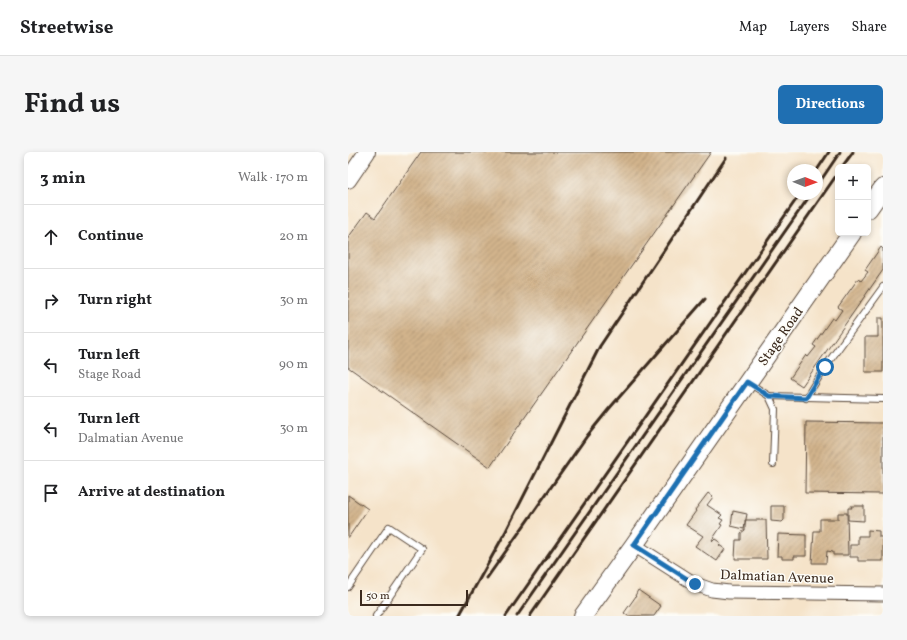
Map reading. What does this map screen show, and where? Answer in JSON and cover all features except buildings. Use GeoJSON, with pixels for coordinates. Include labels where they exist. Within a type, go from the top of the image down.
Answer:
{"type":"FeatureCollection","features":[{"type":"Feature","properties":{"kind":"main road"},"geometry":{"type":"LineString","coordinates":[[871,206],[883,188]]}},
{"type":"Feature","properties":{"kind":"main road","name":"Stage Road"},"geometry":{"type":"LineString","coordinates":[[583,616],[850,236]]}},
{"type":"Feature","properties":{"kind":"street"},"geometry":{"type":"LineString","coordinates":[[348,180],[366,152]]}},
{"type":"Feature","properties":{"kind":"street","name":"Dalmatian Avenue"},"geometry":{"type":"LineString","coordinates":[[634,545],[695,584],[712,590],[729,592],[883,594]]}},
{"type":"Feature","properties":{"kind":"lane"},"geometry":{"type":"LineString","coordinates":[[806,398],[825,367],[883,287]]}},
{"type":"Feature","properties":{"kind":"lane"},"geometry":{"type":"LineString","coordinates":[[747,382],[769,396],[883,400]]}},
{"type":"Feature","properties":{"kind":"lane"},"geometry":{"type":"LineString","coordinates":[[769,396],[775,409],[773,464]]}},
{"type":"Feature","properties":{"kind":"lane"},"geometry":{"type":"LineString","coordinates":[[348,588],[389,527],[422,549],[376,616]]}},
{"type":"Feature","properties":{"kind":"railway"},"geometry":{"type":"LineString","coordinates":[[821,164],[829,152]]}},
{"type":"Feature","properties":{"kind":"railway"},"geometry":{"type":"LineString","coordinates":[[823,177],[840,152]]}},
{"type":"Feature","properties":{"kind":"railway"},"geometry":{"type":"LineString","coordinates":[[844,164],[853,152]]}},
{"type":"Feature","properties":{"kind":"railway"},"geometry":{"type":"LineString","coordinates":[[459,616],[506,531],[600,346],[726,158]]}},
{"type":"Feature","properties":{"kind":"railway"},"geometry":{"type":"LineString","coordinates":[[530,616],[835,177]]}},
{"type":"Feature","properties":{"kind":"railway"},"geometry":{"type":"LineString","coordinates":[[506,616],[796,200]]}},
{"type":"Feature","properties":{"kind":"railway"},"geometry":{"type":"LineString","coordinates":[[517,616],[807,200]]}},
{"type":"Feature","properties":{"kind":"railway"},"geometry":{"type":"LineString","coordinates":[[487,578],[587,436],[705,299]]}},
{"type":"Feature","properties":{"kind":"route"},"geometry":{"type":"LineString","coordinates":[[695,584],[634,545],[747,382],[769,396],[806,398],[825,367]]}}]}
